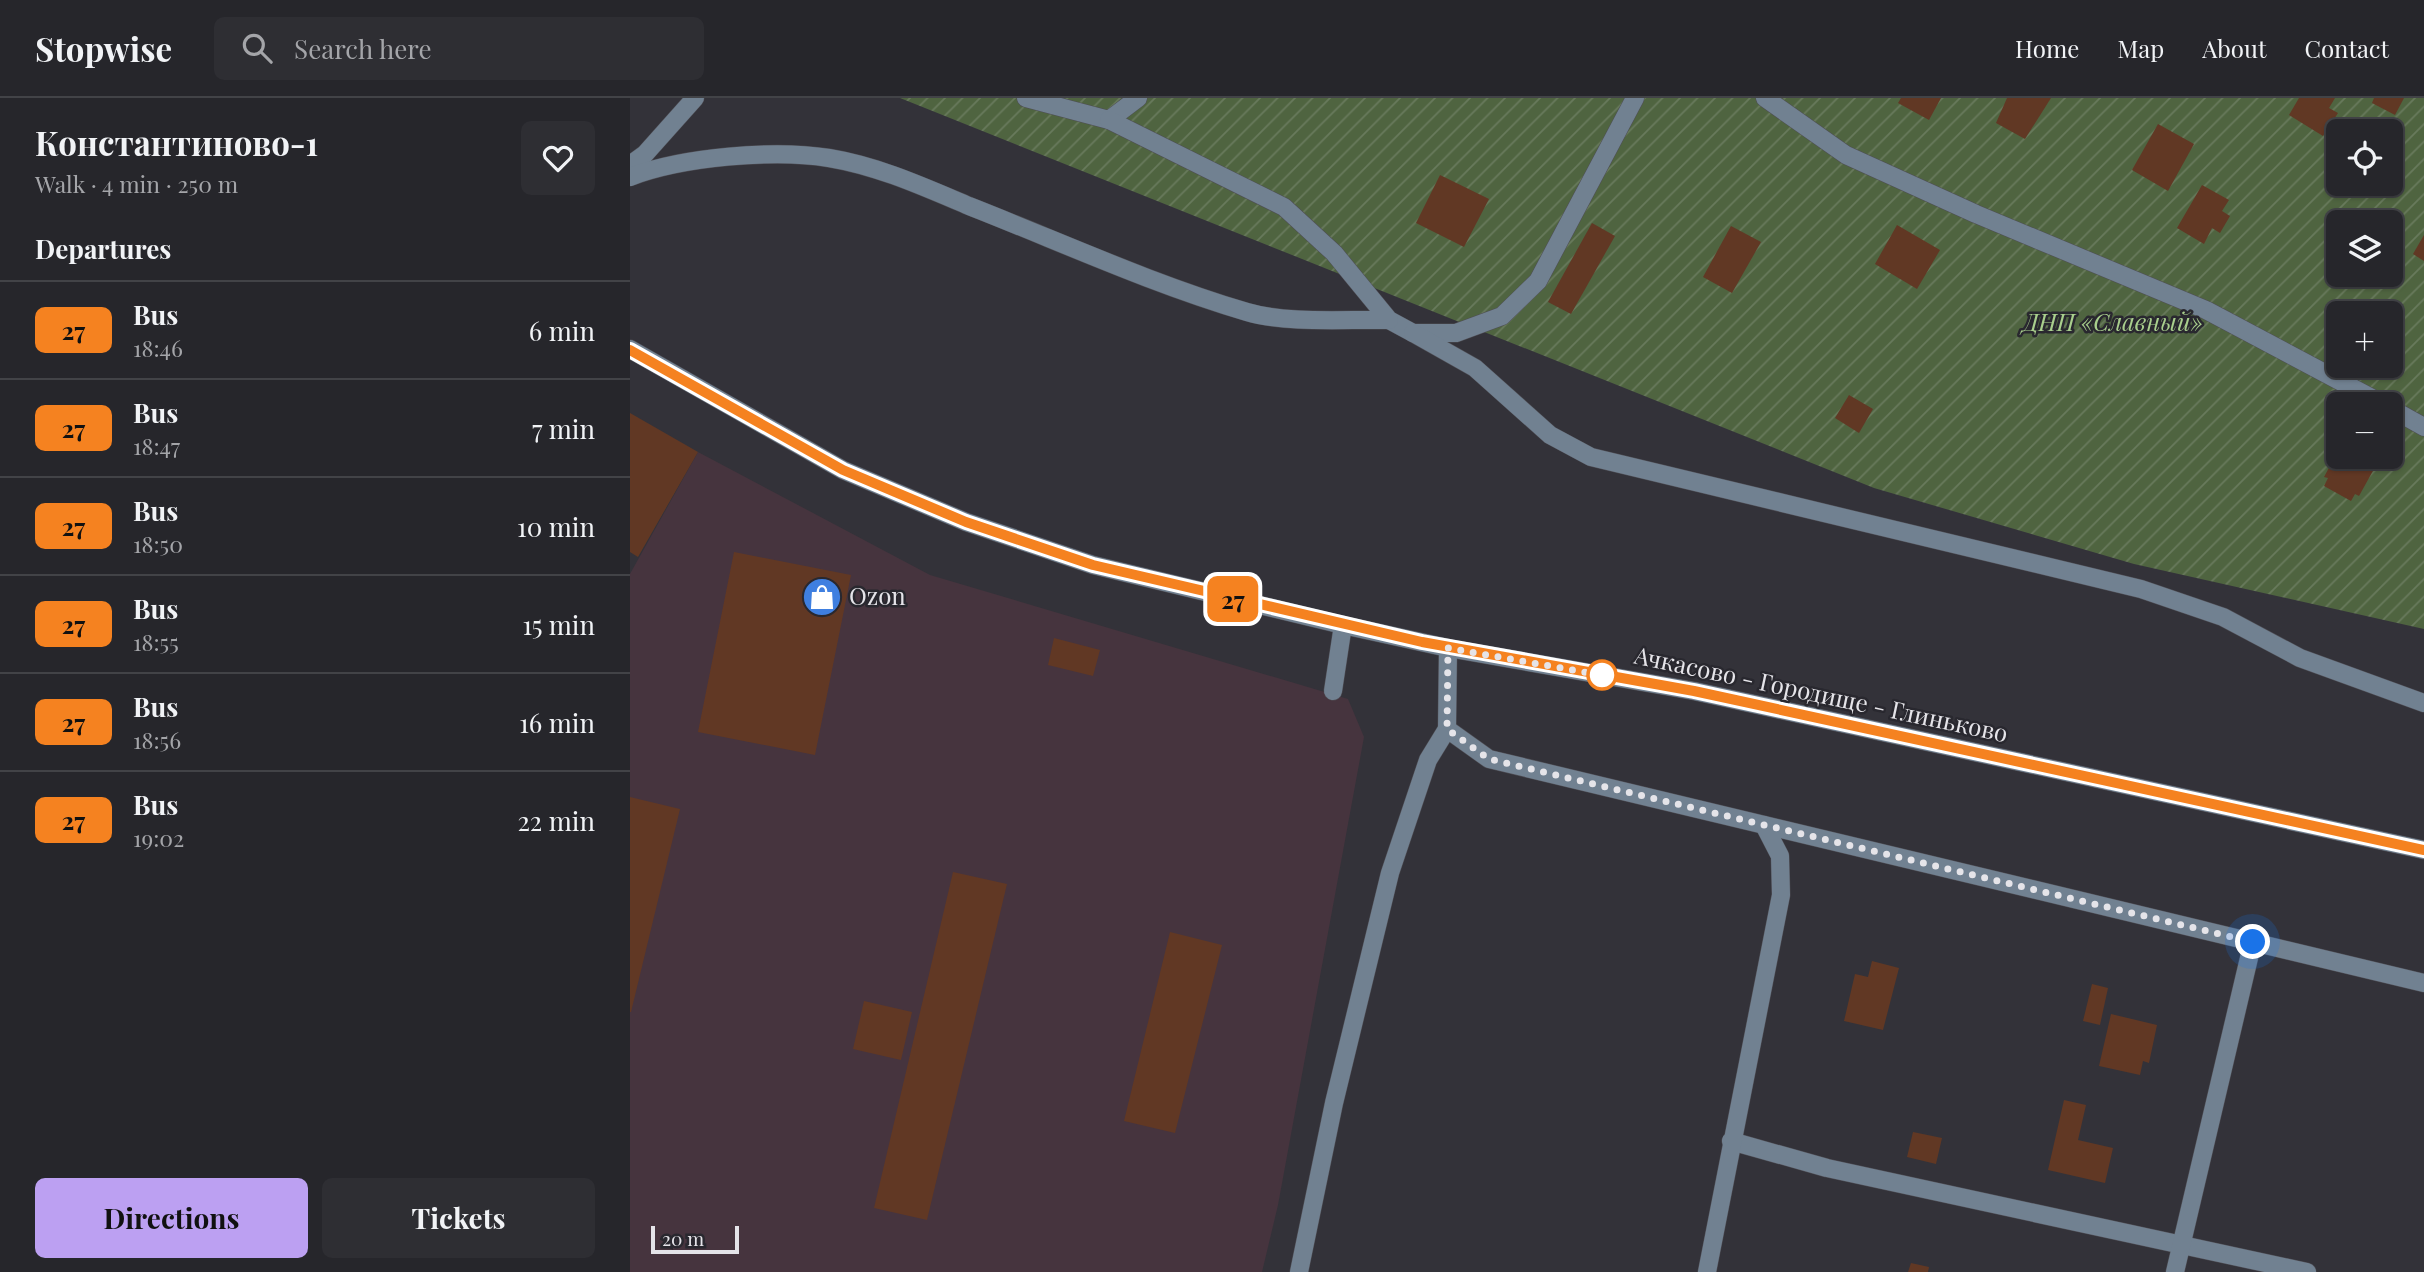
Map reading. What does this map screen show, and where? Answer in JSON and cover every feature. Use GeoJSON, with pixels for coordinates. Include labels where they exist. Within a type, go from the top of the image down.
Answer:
{"type":"FeatureCollection","features":[{"type":"Feature","properties":{"kind":"street"},"geometry":{"type":"LineString","coordinates":[[630,165],[645,154],[695,98]]}},
{"type":"Feature","properties":{"kind":"street"},"geometry":{"type":"LineString","coordinates":[[1026,98],[1109,120],[1283,207],[1334,253],[1390,320],[1475,368],[1550,435],[1591,457],[2141,589],[2223,617],[2300,658],[2424,703]]}},
{"type":"Feature","properties":{"kind":"street"},"geometry":{"type":"LineString","coordinates":[[1109,120],[1138,98]]}},
{"type":"Feature","properties":{"kind":"street"},"geometry":{"type":"LineString","coordinates":[[1413,333],[1456,333],[1502,316],[1538,281],[1635,98]]}},
{"type":"Feature","properties":{"kind":"street"},"geometry":{"type":"LineString","coordinates":[[1765,98],[1846,155],[1976,214],[2206,310],[2360,392]]}},
{"type":"Feature","properties":{"kind":"street"},"geometry":{"type":"LineString","coordinates":[[630,177],[650,169],[758,154],[828,158],[878,169],[1165,284],[1250,313],[1308,319],[1390,320]]}},
{"type":"Feature","properties":{"kind":"street","name":"Ачкасово - Городище - Глиньково"},"geometry":{"type":"LineString","coordinates":[[630,349],[843,470],[966,522],[1093,565],[1448,648],[1694,691],[2424,850]]}},
{"type":"Feature","properties":{"kind":"street"},"geometry":{"type":"LineString","coordinates":[[2403,415],[2424,427]]}},
{"type":"Feature","properties":{"kind":"street"},"geometry":{"type":"LineString","coordinates":[[1333,691],[1343,625]]}},
{"type":"Feature","properties":{"kind":"street"},"geometry":{"type":"LineString","coordinates":[[1299,1272],[1334,1103],[1390,873],[1428,760],[1447,729],[1448,648]]}},
{"type":"Feature","properties":{"kind":"street"},"geometry":{"type":"LineString","coordinates":[[1447,729],[1489,759],[2424,983]]}},
{"type":"Feature","properties":{"kind":"street"},"geometry":{"type":"LineString","coordinates":[[1707,1272],[1781,895],[1780,856],[1764,825]]}},
{"type":"Feature","properties":{"kind":"street"},"geometry":{"type":"LineString","coordinates":[[2175,1272],[2253,942]]}},
{"type":"Feature","properties":{"kind":"street"},"geometry":{"type":"LineString","coordinates":[[1731,1141],[1827,1167],[2307,1272]]}},
{"type":"Feature","properties":{"kind":"shaded area"},"geometry":{"type":"Polygon","coordinates":[[[698,452],[930,575],[1348,699],[1364,737],[1278,1205],[1262,1272],[630,1272],[630,574],[698,452]]]}},
{"type":"Feature","properties":{"kind":"green space","name":"ДНП «Славный»"},"geometry":{"type":"Polygon","coordinates":[[[900,98],[2424,98],[2424,629],[2134,564],[1874,488],[900,98]]]}},
{"type":"Feature","properties":{"kind":"building"},"geometry":{"type":"Polygon","coordinates":[[[1901,98],[1941,98],[1929,120],[1898,103],[1901,98]]]}},
{"type":"Feature","properties":{"kind":"building"},"geometry":{"type":"Polygon","coordinates":[[[2007,98],[2051,98],[2025,139],[1996,123],[2007,98]]]}},
{"type":"Feature","properties":{"kind":"building"},"geometry":{"type":"Polygon","coordinates":[[[2299,98],[2335,98],[2329,108],[2338,113],[2334,119],[2326,119],[2326,131],[2323,136],[2289,115],[2299,98]]]}},
{"type":"Feature","properties":{"kind":"building"},"geometry":{"type":"Polygon","coordinates":[[[2374,98],[2404,98],[2395,115],[2372,103],[2374,98]]]}},
{"type":"Feature","properties":{"kind":"building"},"geometry":{"type":"Polygon","coordinates":[[[2158,124],[2194,144],[2168,191],[2132,170],[2158,124]]]}},
{"type":"Feature","properties":{"kind":"building"},"geometry":{"type":"Polygon","coordinates":[[[1440,175],[1489,199],[1464,247],[1416,223],[1440,175]]]}},
{"type":"Feature","properties":{"kind":"building"},"geometry":{"type":"Polygon","coordinates":[[[2202,185],[2229,200],[2222,211],[2230,216],[2220,233],[2212,228],[2204,244],[2177,228],[2202,185]]]}},
{"type":"Feature","properties":{"kind":"building"},"geometry":{"type":"Polygon","coordinates":[[[1592,223],[1615,236],[1571,314],[1548,302],[1592,223]]]}},
{"type":"Feature","properties":{"kind":"building"},"geometry":{"type":"Polygon","coordinates":[[[1897,225],[1940,250],[1917,289],[1875,264],[1897,225]]]}},
{"type":"Feature","properties":{"kind":"building"},"geometry":{"type":"Polygon","coordinates":[[[1731,226],[1761,242],[1732,293],[1703,277],[1731,226]]]}},
{"type":"Feature","properties":{"kind":"building"},"geometry":{"type":"Polygon","coordinates":[[[2424,235],[2424,261],[2413,254],[2424,235]]]}},
{"type":"Feature","properties":{"kind":"building"},"geometry":{"type":"Polygon","coordinates":[[[1849,395],[1873,409],[1859,433],[1835,418],[1849,395]]]}},
{"type":"Feature","properties":{"kind":"building"},"geometry":{"type":"Polygon","coordinates":[[[630,413],[698,452],[638,557],[630,552],[630,413]]]}},
{"type":"Feature","properties":{"kind":"building"},"geometry":{"type":"Polygon","coordinates":[[[2328,469],[2374,469],[2359,496],[2355,494],[2351,501],[2324,486],[2328,478],[2324,477],[2328,469]]]}},
{"type":"Feature","properties":{"kind":"building"},"geometry":{"type":"Polygon","coordinates":[[[734,552],[851,575],[815,755],[698,732],[734,552]]]}},
{"type":"Feature","properties":{"kind":"building"},"geometry":{"type":"Polygon","coordinates":[[[1054,638],[1100,650],[1093,676],[1048,665],[1054,638]]]}},
{"type":"Feature","properties":{"kind":"building"},"geometry":{"type":"Polygon","coordinates":[[[630,797],[680,809],[631,1012],[630,1012],[630,797]]]}},
{"type":"Feature","properties":{"kind":"building"},"geometry":{"type":"Polygon","coordinates":[[[953,872],[1007,884],[927,1220],[874,1208],[953,872]]]}},
{"type":"Feature","properties":{"kind":"building"},"geometry":{"type":"Polygon","coordinates":[[[1170,932],[1222,945],[1175,1133],[1124,1121],[1170,932]]]}},
{"type":"Feature","properties":{"kind":"building"},"geometry":{"type":"Polygon","coordinates":[[[1872,961],[1899,968],[1883,1030],[1844,1021],[1855,974],[1868,977],[1872,961]]]}},
{"type":"Feature","properties":{"kind":"building"},"geometry":{"type":"Polygon","coordinates":[[[2092,984],[2108,988],[2100,1025],[2083,1021],[2092,984]]]}},
{"type":"Feature","properties":{"kind":"building"},"geometry":{"type":"Polygon","coordinates":[[[864,1001],[912,1012],[901,1060],[853,1049],[864,1001]]]}},
{"type":"Feature","properties":{"kind":"building"},"geometry":{"type":"Polygon","coordinates":[[[2111,1014],[2157,1025],[2149,1063],[2143,1061],[2140,1075],[2099,1066],[2111,1014]]]}},
{"type":"Feature","properties":{"kind":"building"},"geometry":{"type":"Polygon","coordinates":[[[2064,1100],[2086,1105],[2078,1140],[2113,1148],[2105,1183],[2048,1170],[2064,1100]]]}},
{"type":"Feature","properties":{"kind":"building"},"geometry":{"type":"Polygon","coordinates":[[[1913,1132],[1942,1138],[1936,1164],[1907,1157],[1913,1132]]]}},
{"type":"Feature","properties":{"kind":"building"},"geometry":{"type":"Polygon","coordinates":[[[1911,1263],[1929,1267],[1928,1272],[1908,1272],[1911,1263]]]}},
{"type":"Feature","properties":{"kind":"bus line","name":"27"},"geometry":{"type":"LineString","coordinates":[[630,350],[843,470],[966,522],[1093,565],[1448,648],[1694,691],[2424,850]]}},
{"type":"Feature","properties":{"kind":"place","name":"Ozon"},"geometry":{"type":"Point","coordinates":[822,597]}},
{"type":"Feature","properties":{"kind":"route"},"geometry":{"type":"LineString","coordinates":[[1602,675],[1612,677],[1448,648],[1447,729],[1489,759],[2253,942]]}}]}
